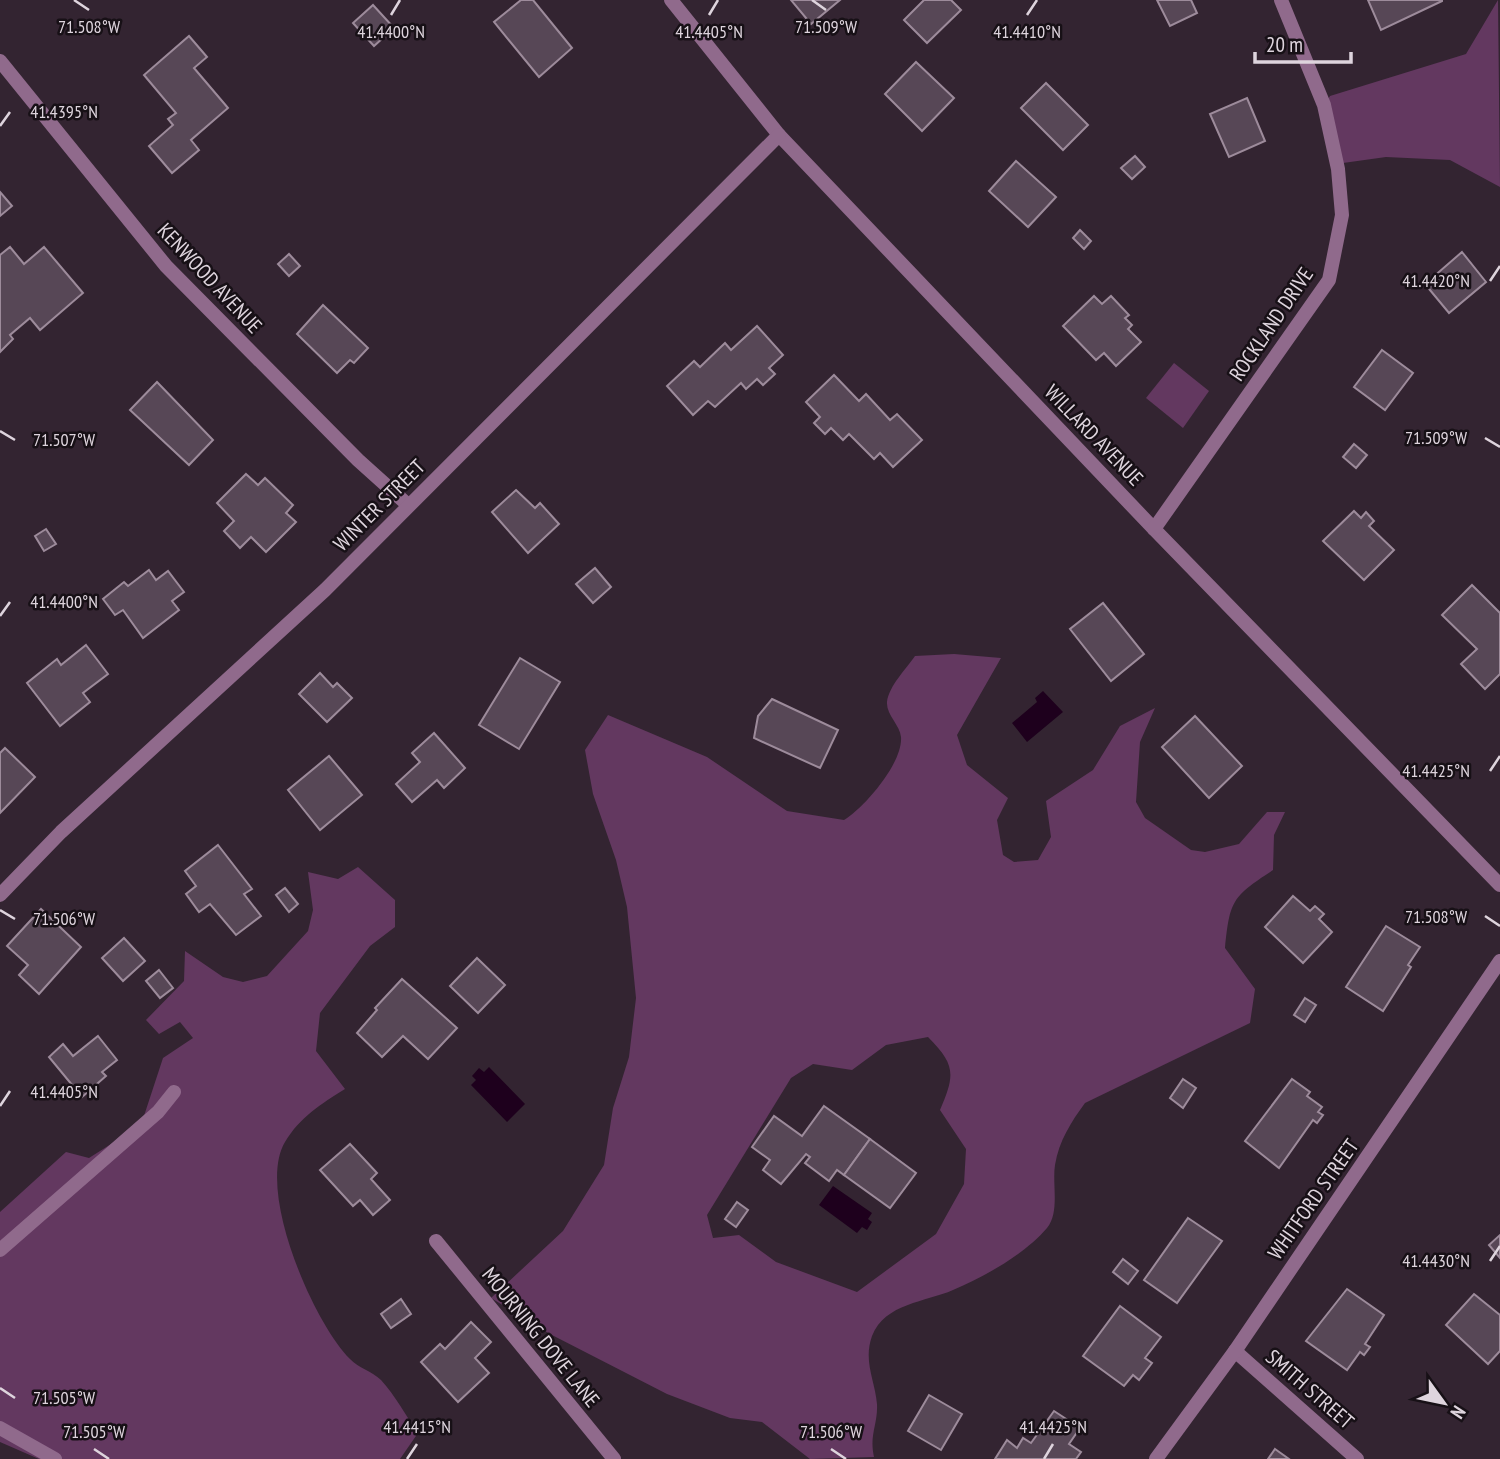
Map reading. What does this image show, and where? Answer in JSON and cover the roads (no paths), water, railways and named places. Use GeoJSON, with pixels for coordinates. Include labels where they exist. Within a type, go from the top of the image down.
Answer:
{"type":"FeatureCollection","features":[{"type":"Feature","properties":{"kind":"street","name":"WILLARD AVENUE"},"geometry":{"type":"LineString","coordinates":[[671,0],[779,135],[1154,529],[1500,885]]}},
{"type":"Feature","properties":{"kind":"street","name":"ROCKLAND DRIVE"},"geometry":{"type":"LineString","coordinates":[[1154,529],[1329,280],[1342,215],[1338,169],[1324,105],[1281,0]]}},
{"type":"Feature","properties":{"kind":"street","name":"KENWOOD AVENUE"},"geometry":{"type":"LineString","coordinates":[[0,61],[166,266],[358,460],[408,505]]}},
{"type":"Feature","properties":{"kind":"street","name":"WINTER STREET"},"geometry":{"type":"LineString","coordinates":[[2,889],[326,590],[779,135]]}},
{"type":"Feature","properties":{"kind":"street","name":"WHITFORD STREET"},"geometry":{"type":"LineString","coordinates":[[1156,1459],[1235,1351],[1500,961]]}},
{"type":"Feature","properties":{"kind":"street"},"geometry":{"type":"LineString","coordinates":[[0,1250],[159,1112],[174,1092]]}},
{"type":"Feature","properties":{"kind":"street","name":"MOURNING DOVE LANE"},"geometry":{"type":"LineString","coordinates":[[436,1241],[614,1459]]}},
{"type":"Feature","properties":{"kind":"street","name":"SMITH STREET"},"geometry":{"type":"LineString","coordinates":[[1235,1351],[1357,1459]]}},
{"type":"Feature","properties":{"kind":"street"},"geometry":{"type":"LineString","coordinates":[[0,1429],[55,1459]]}}]}
